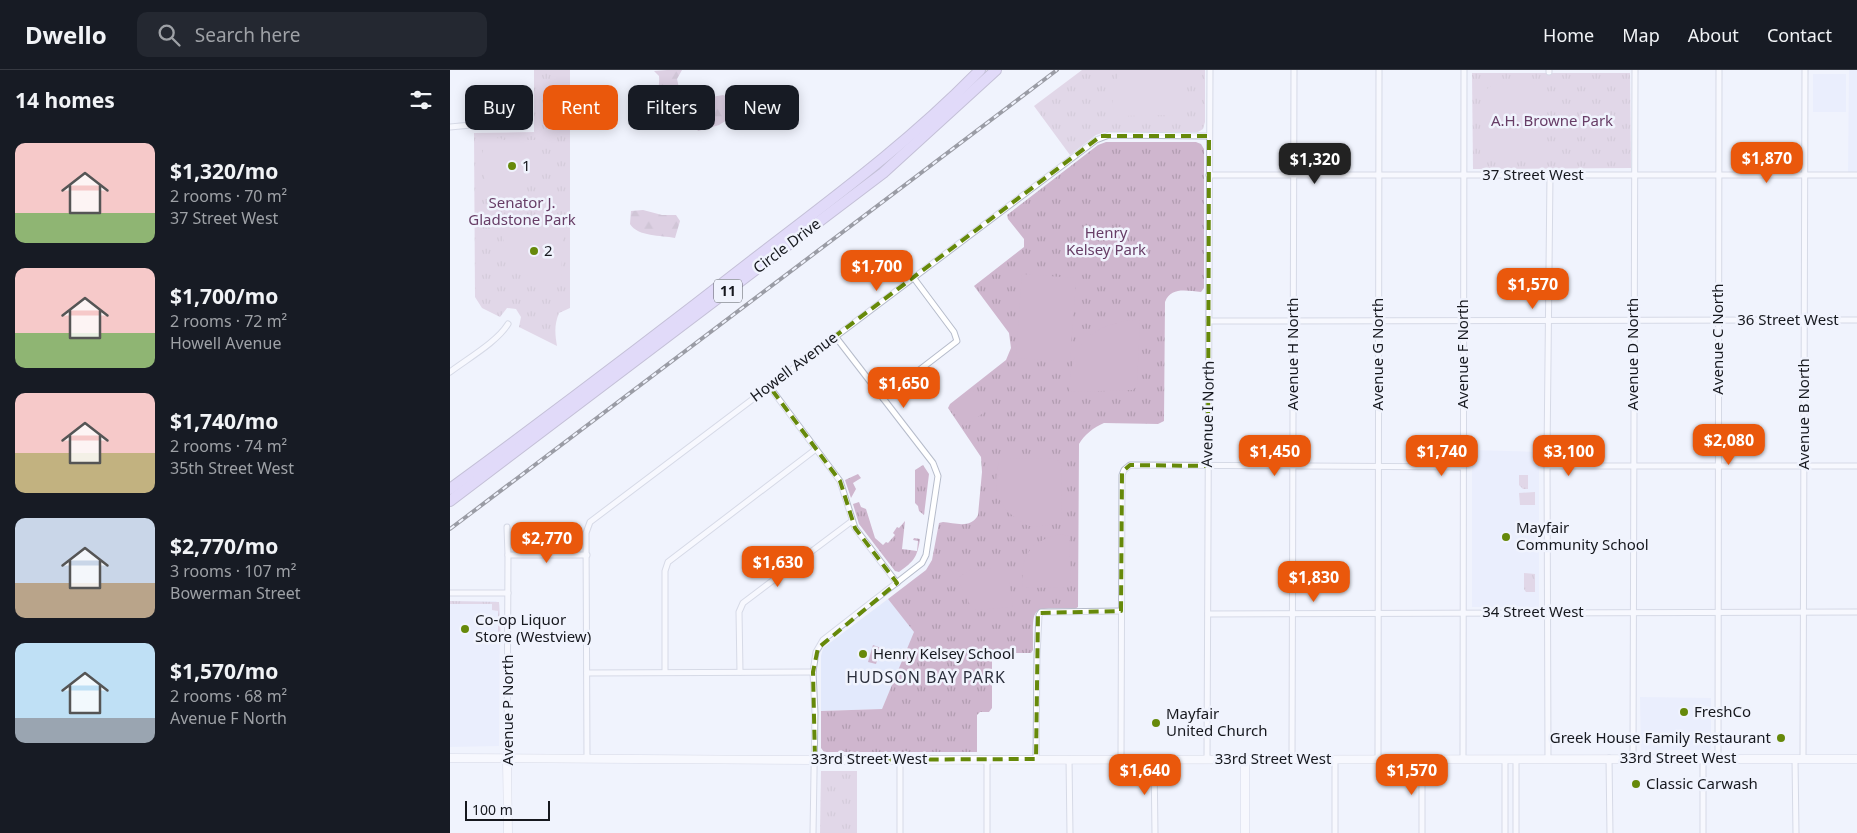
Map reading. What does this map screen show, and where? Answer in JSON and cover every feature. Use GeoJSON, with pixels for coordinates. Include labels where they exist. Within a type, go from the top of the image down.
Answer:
{"type":"FeatureCollection","features":[{"type":"Feature","properties":{"kind":"highway","name":"Circle Drive"},"geometry":{"type":"LineString","coordinates":[[450,489],[632,353],[855,182],[939,110],[980,70]]}},
{"type":"Feature","properties":{"kind":"highway","name":"Circle Drive"},"geometry":{"type":"LineString","coordinates":[[450,501],[883,173],[996,70]]}},
{"type":"Feature","properties":{"kind":"main road","name":"33rd Street West"},"geometry":{"type":"LineString","coordinates":[[450,758],[815,760],[1857,758]]}},
{"type":"Feature","properties":{"kind":"main road","name":"Avenue P North"},"geometry":{"type":"LineString","coordinates":[[507,758],[508,833]]}},
{"type":"Feature","properties":{"kind":"main road"},"geometry":{"type":"LineString","coordinates":[[1245,759],[1245,833]]}},
{"type":"Feature","properties":{"kind":"street","name":"Avenue I North"},"geometry":{"type":"LineString","coordinates":[[1207,759],[1210,70]]}},
{"type":"Feature","properties":{"kind":"street","name":"Avenue H North"},"geometry":{"type":"LineString","coordinates":[[1292,759],[1292,175],[1294,70]]}},
{"type":"Feature","properties":{"kind":"street","name":"Avenue G North"},"geometry":{"type":"LineString","coordinates":[[1378,759],[1379,70]]}},
{"type":"Feature","properties":{"kind":"street","name":"Avenue F North"},"geometry":{"type":"LineString","coordinates":[[1463,759],[1464,70]]}},
{"type":"Feature","properties":{"kind":"street","name":"Avenue D North"},"geometry":{"type":"LineString","coordinates":[[1633,758],[1635,70]]}},
{"type":"Feature","properties":{"kind":"street","name":"Avenue C North"},"geometry":{"type":"LineString","coordinates":[[1718,70],[1718,758]]}},
{"type":"Feature","properties":{"kind":"street","name":"Avenue B North"},"geometry":{"type":"LineString","coordinates":[[1796,833],[1804,613],[1805,70]]}},
{"type":"Feature","properties":{"kind":"street"},"geometry":{"type":"LineString","coordinates":[[450,127],[465,126]]}},
{"type":"Feature","properties":{"kind":"street","name":"Howell Avenue"},"geometry":{"type":"LineString","coordinates":[[587,759],[586,534],[590,522],[1101,136],[1108,134],[1209,136]]}},
{"type":"Feature","properties":{"kind":"street","name":"37 Street West"},"geometry":{"type":"LineString","coordinates":[[1209,175],[1857,175]]}},
{"type":"Feature","properties":{"kind":"street"},"geometry":{"type":"LineString","coordinates":[[1548,759],[1548,320],[1550,175]]}},
{"type":"Feature","properties":{"kind":"street"},"geometry":{"type":"LineString","coordinates":[[883,398],[957,341],[954,332],[913,277]]}},
{"type":"Feature","properties":{"kind":"street","name":"36 Street West"},"geometry":{"type":"LineString","coordinates":[[1209,321],[1857,320]]}},
{"type":"Feature","properties":{"kind":"street"},"geometry":{"type":"LineString","coordinates":[[450,372],[486,345],[508,324]]}},
{"type":"Feature","properties":{"kind":"street"},"geometry":{"type":"LineString","coordinates":[[813,833],[815,760],[813,672],[816,652],[823,640],[922,564],[925,559],[938,476],[935,467],[835,336]]}},
{"type":"Feature","properties":{"kind":"street"},"geometry":{"type":"LineString","coordinates":[[769,386],[840,481],[855,528],[897,583]]}},
{"type":"Feature","properties":{"kind":"street"},"geometry":{"type":"LineString","coordinates":[[665,672],[665,572],[668,562],[816,449]]}},
{"type":"Feature","properties":{"kind":"street"},"geometry":{"type":"LineString","coordinates":[[1121,758],[1122,475],[1124,470],[1130,465],[1463,467]]}},
{"type":"Feature","properties":{"kind":"street"},"geometry":{"type":"LineString","coordinates":[[1548,466],[1857,466]]}},
{"type":"Feature","properties":{"kind":"street"},"geometry":{"type":"LineString","coordinates":[[740,672],[739,612],[743,603],[852,521]]}},
{"type":"Feature","properties":{"kind":"street","name":"Avenue P North"},"geometry":{"type":"LineString","coordinates":[[507,527],[507,758]]}},
{"type":"Feature","properties":{"kind":"street"},"geometry":{"type":"LineString","coordinates":[[508,555],[587,555]]}},
{"type":"Feature","properties":{"kind":"street"},"geometry":{"type":"LineString","coordinates":[[450,593],[508,593]]}},
{"type":"Feature","properties":{"kind":"street"},"geometry":{"type":"LineString","coordinates":[[1036,760],[1039,615],[1041,612],[1122,611]]}},
{"type":"Feature","properties":{"kind":"street","name":"34 Street West"},"geometry":{"type":"LineString","coordinates":[[1208,614],[1857,612]]}},
{"type":"Feature","properties":{"kind":"street"},"geometry":{"type":"LineString","coordinates":[[587,673],[813,672]]}},
{"type":"Feature","properties":{"kind":"street"},"geometry":{"type":"LineString","coordinates":[[1154,758],[1154,833]]}},
{"type":"Feature","properties":{"kind":"street"},"geometry":{"type":"LineString","coordinates":[[1609,758],[1610,833]]}},
{"type":"Feature","properties":{"kind":"street"},"geometry":{"type":"LineString","coordinates":[[1703,758],[1703,833]]}},
{"type":"Feature","properties":{"kind":"street"},"geometry":{"type":"LineString","coordinates":[[900,759],[900,833]]}},
{"type":"Feature","properties":{"kind":"street"},"geometry":{"type":"LineString","coordinates":[[987,759],[987,833]]}},
{"type":"Feature","properties":{"kind":"street"},"geometry":{"type":"LineString","coordinates":[[1069,759],[1070,833]]}},
{"type":"Feature","properties":{"kind":"street"},"geometry":{"type":"LineString","coordinates":[[1335,759],[1335,833]]}},
{"type":"Feature","properties":{"kind":"street"},"geometry":{"type":"LineString","coordinates":[[1422,759],[1422,833]]}},
{"type":"Feature","properties":{"kind":"street"},"geometry":{"type":"LineString","coordinates":[[1505,759],[1506,833]]}},
{"type":"Feature","properties":{"kind":"street"},"geometry":{"type":"LineString","coordinates":[[1516,759],[1516,833]]}},
{"type":"Feature","properties":{"kind":"highlighted area"},"geometry":{"type":"Polygon","coordinates":[[[1101,136],[1209,136],[1208,466],[1130,465],[1122,472],[1121,611],[1038,613],[1036,759],[815,760],[813,672],[818,648],[897,583],[855,528],[840,481],[769,386],[1101,136]]]}},
{"type":"Feature","properties":{"kind":"shaded area"},"geometry":{"type":"Polygon","coordinates":[[[1849,70],[1857,70],[1857,172],[1848,172],[1849,70]]]}},
{"type":"Feature","properties":{"kind":"shaded area"},"geometry":{"type":"Polygon","coordinates":[[[1813,74],[1846,74],[1846,112],[1813,112],[1813,74]]]}},
{"type":"Feature","properties":{"kind":"shaded area","name":"Mayfair Community School"},"geometry":{"type":"Polygon","coordinates":[[[1472,450],[1539,452],[1539,607],[1472,607],[1472,450]]]}},
{"type":"Feature","properties":{"kind":"shaded area","name":"Henry Kelsey School"},"geometry":{"type":"Polygon","coordinates":[[[888,599],[915,632],[882,709],[821,711],[821,656],[823,648],[888,599]]]}},
{"type":"Feature","properties":{"kind":"shaded area"},"geometry":{"type":"Polygon","coordinates":[[[450,601],[496,601],[500,605],[499,746],[450,747],[450,601]]]}},
{"type":"Feature","properties":{"kind":"shaded area"},"geometry":{"type":"Polygon","coordinates":[[[1640,697],[1711,698],[1711,750],[1641,750],[1640,697]]]}},
{"type":"Feature","properties":{"kind":"green space","name":"Senator J. Gladstone Park"},"geometry":{"type":"Polygon","coordinates":[[[534,70],[570,70],[570,85],[543,85],[543,130],[570,130],[570,308],[559,313],[557,317],[555,330],[557,346],[519,327],[521,317],[516,309],[507,308],[500,317],[482,308],[475,297],[474,133],[534,132],[534,70]]]}},
{"type":"Feature","properties":{"kind":"green space"},"geometry":{"type":"Polygon","coordinates":[[[682,70],[677,79],[678,85],[659,85],[659,76],[654,71],[682,70]]]}},
{"type":"Feature","properties":{"kind":"green space"},"geometry":{"type":"Polygon","coordinates":[[[1082,70],[1205,70],[1205,122],[1203,129],[1198,132],[1105,132],[1096,135],[1070,155],[1034,106],[1082,70]]]}},
{"type":"Feature","properties":{"kind":"green space"},"geometry":{"type":"Polygon","coordinates":[[[1121,70],[1186,70],[1186,103],[1183,115],[1116,116],[1112,98],[1121,70]]]}},
{"type":"Feature","properties":{"kind":"green space","name":"A.H. Browne Park"},"geometry":{"type":"Polygon","coordinates":[[[1472,73],[1630,73],[1631,168],[1473,169],[1472,73]]]}},
{"type":"Feature","properties":{"kind":"green space"},"geometry":{"type":"Polygon","coordinates":[[[1494,84],[1544,85],[1544,153],[1542,157],[1480,158],[1481,93],[1494,84]]]}},
{"type":"Feature","properties":{"kind":"green space"},"geometry":{"type":"Polygon","coordinates":[[[723,95],[725,96],[725,121],[715,126],[715,96],[723,95]]]}},
{"type":"Feature","properties":{"kind":"green space","name":"1"},"geometry":{"type":"Polygon","coordinates":[[[501,138],[502,140],[542,140],[539,165],[528,184],[520,190],[499,198],[485,199],[483,141],[501,138]]]}},
{"type":"Feature","properties":{"kind":"green space","name":"Henry Kelsey Park"},"geometry":{"type":"Polygon","coordinates":[[[1106,142],[1196,142],[1201,144],[1204,149],[1204,288],[1201,292],[1176,292],[1171,294],[1165,302],[1164,421],[1158,424],[1104,423],[1084,437],[1079,444],[1078,607],[1075,609],[1041,609],[1037,612],[1034,617],[1033,650],[1031,653],[997,653],[993,655],[992,708],[989,712],[980,712],[977,715],[977,752],[824,752],[821,748],[821,711],[882,709],[914,632],[888,599],[926,570],[932,560],[939,523],[967,524],[978,515],[982,472],[981,457],[948,408],[950,404],[1006,360],[1011,348],[1009,333],[974,286],[1024,247],[1024,239],[1007,215],[1098,145],[1106,142]]]}},
{"type":"Feature","properties":{"kind":"green space"},"geometry":{"type":"Polygon","coordinates":[[[643,210],[662,215],[676,215],[680,221],[675,238],[650,235],[634,228],[630,224],[631,211],[643,210]]]}},
{"type":"Feature","properties":{"kind":"green space","name":"2"},"geometry":{"type":"Polygon","coordinates":[[[544,223],[560,223],[563,226],[561,283],[548,283],[526,275],[511,259],[506,249],[503,225],[543,225],[544,223]]]}},
{"type":"Feature","properties":{"kind":"green space"},"geometry":{"type":"Polygon","coordinates":[[[1022,274],[1076,278],[1070,362],[1016,358],[1022,274]]]}},
{"type":"Feature","properties":{"kind":"green space"},"geometry":{"type":"Polygon","coordinates":[[[1140,319],[1137,386],[1133,390],[1069,392],[1070,374],[1074,360],[1079,348],[1086,339],[1096,331],[1108,326],[1140,319]]]}},
{"type":"Feature","properties":{"kind":"green space"},"geometry":{"type":"Polygon","coordinates":[[[976,389],[990,408],[964,427],[950,408],[976,389]]]}},
{"type":"Feature","properties":{"kind":"green space"},"geometry":{"type":"Polygon","coordinates":[[[1000,458],[1057,459],[1062,465],[1061,522],[1046,526],[1030,526],[1023,523],[1003,506],[999,499],[996,484],[1000,458]]]}},
{"type":"Feature","properties":{"kind":"green space"},"geometry":{"type":"Polygon","coordinates":[[[923,465],[929,474],[924,515],[919,511],[915,503],[915,470],[923,465]]]}},
{"type":"Feature","properties":{"kind":"green space"},"geometry":{"type":"Polygon","coordinates":[[[858,474],[861,478],[853,483],[856,489],[851,498],[845,480],[858,474]]]}},
{"type":"Feature","properties":{"kind":"green space"},"geometry":{"type":"Polygon","coordinates":[[[1519,475],[1528,475],[1528,489],[1523,489],[1519,485],[1519,475]]]}},
{"type":"Feature","properties":{"kind":"green space"},"geometry":{"type":"Polygon","coordinates":[[[1535,492],[1535,505],[1520,505],[1519,493],[1535,492]]]}},
{"type":"Feature","properties":{"kind":"green space"},"geometry":{"type":"Polygon","coordinates":[[[859,502],[861,507],[866,509],[875,538],[883,545],[886,542],[888,543],[895,535],[893,533],[897,527],[899,528],[905,521],[902,549],[917,551],[918,541],[913,540],[914,538],[920,539],[918,551],[914,558],[899,572],[895,571],[859,524],[853,504],[859,502]]]}},
{"type":"Feature","properties":{"kind":"green space"},"geometry":{"type":"Polygon","coordinates":[[[1059,534],[1069,536],[1071,583],[1067,587],[1023,588],[1023,567],[1028,552],[1040,542],[1059,534]]]}},
{"type":"Feature","properties":{"kind":"green space"},"geometry":{"type":"Polygon","coordinates":[[[974,568],[994,569],[1009,581],[1013,607],[975,610],[971,607],[957,578],[974,568]]]}},
{"type":"Feature","properties":{"kind":"green space"},"geometry":{"type":"Polygon","coordinates":[[[1524,573],[1535,574],[1535,592],[1526,592],[1524,589],[1524,573]]]}},
{"type":"Feature","properties":{"kind":"green space"},"geometry":{"type":"Polygon","coordinates":[[[450,601],[499,602],[501,642],[493,642],[498,641],[498,611],[492,610],[492,604],[450,604],[450,601]]]}},
{"type":"Feature","properties":{"kind":"green space"},"geometry":{"type":"Polygon","coordinates":[[[873,645],[881,648],[876,664],[868,662],[873,645]]]}},
{"type":"Feature","properties":{"kind":"green space"},"geometry":{"type":"Polygon","coordinates":[[[821,771],[857,771],[857,833],[820,833],[821,771]]]}},
{"type":"Feature","properties":{"kind":"railway"},"geometry":{"type":"LineString","coordinates":[[450,529],[1057,70]]}},
{"type":"Feature","properties":{"kind":"place","name":"1"},"geometry":{"type":"Point","coordinates":[512,166]}},
{"type":"Feature","properties":{"kind":"place","name":"2"},"geometry":{"type":"Point","coordinates":[534,251]}},
{"type":"Feature","properties":{"kind":"place","name":"Mayfair Community School"},"geometry":{"type":"Point","coordinates":[1506,537]}},
{"type":"Feature","properties":{"kind":"place","name":"Co-op Liquor Store (Westview)"},"geometry":{"type":"Point","coordinates":[465,629]}},
{"type":"Feature","properties":{"kind":"place","name":"Henry Kelsey School"},"geometry":{"type":"Point","coordinates":[863,654]}},
{"type":"Feature","properties":{"kind":"place","name":"FreshCo"},"geometry":{"type":"Point","coordinates":[1684,712]}},
{"type":"Feature","properties":{"kind":"place","name":"Mayfair United Church"},"geometry":{"type":"Point","coordinates":[1156,723]}},
{"type":"Feature","properties":{"kind":"place","name":"Greek House Family Restaurant"},"geometry":{"type":"Point","coordinates":[1781,738]}},
{"type":"Feature","properties":{"kind":"place","name":"Classic Carwash"},"geometry":{"type":"Point","coordinates":[1636,784]}},
{"type":"Feature","properties":{"kind":"district","name":"HUDSON BAY PARK"},"geometry":{"type":"Point","coordinates":[926,677]}}]}
